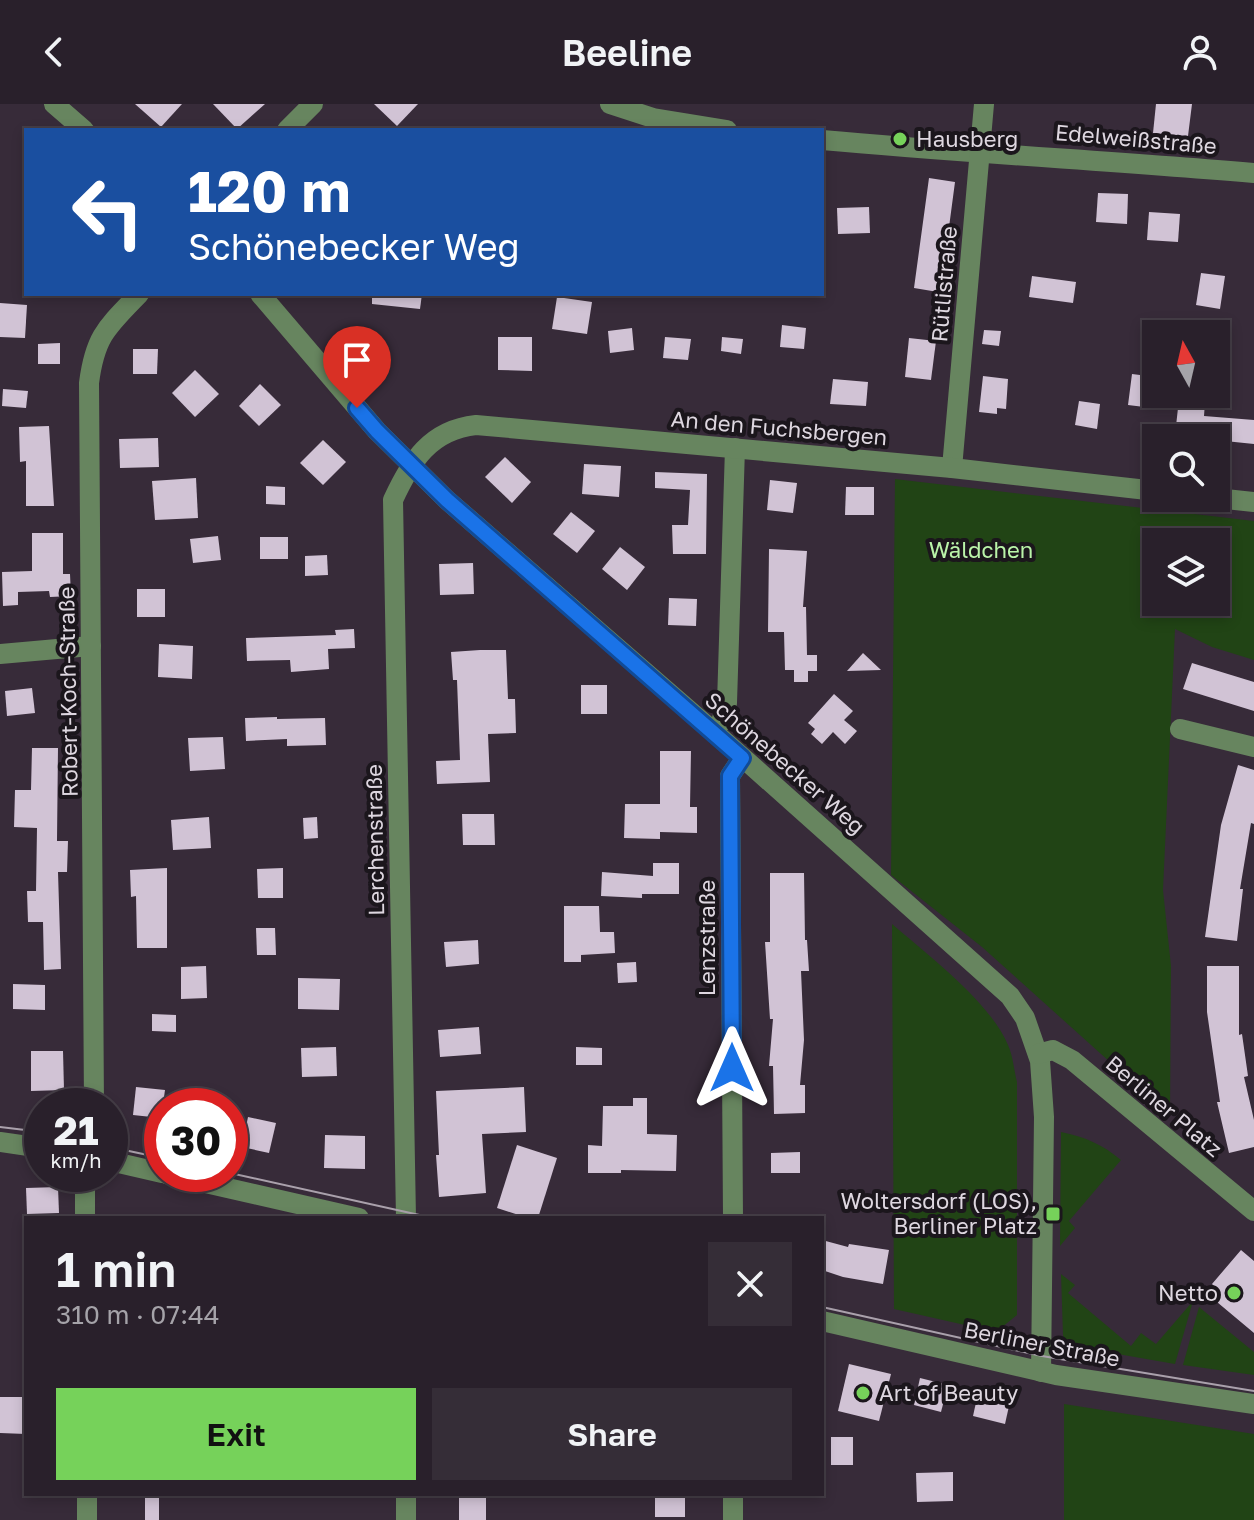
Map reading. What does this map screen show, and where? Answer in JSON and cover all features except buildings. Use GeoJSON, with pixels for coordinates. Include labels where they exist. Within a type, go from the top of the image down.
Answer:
{"type":"FeatureCollection","features":[{"type":"Feature","properties":{"kind":"street"},"geometry":{"type":"LineString","coordinates":[[54,104],[79,128]]}},
{"type":"Feature","properties":{"kind":"street"},"geometry":{"type":"LineString","coordinates":[[289,128],[313,104]]}},
{"type":"Feature","properties":{"kind":"street"},"geometry":{"type":"LineString","coordinates":[[610,104],[653,118],[715,128]]}},
{"type":"Feature","properties":{"kind":"street","name":"Rütlistraße"},"geometry":{"type":"LineString","coordinates":[[952,468],[984,104]]}},
{"type":"Feature","properties":{"kind":"street","name":"Edelweißstraße"},"geometry":{"type":"LineString","coordinates":[[824,140],[1254,173]]}},
{"type":"Feature","properties":{"kind":"street","name":"Robert-Koch-Straße"},"geometry":{"type":"LineString","coordinates":[[94,1088],[89,383],[93,355],[103,331],[137,296]]}},
{"type":"Feature","properties":{"kind":"street","name":"Schönebecker Weg"},"geometry":{"type":"LineString","coordinates":[[262,296],[377,431],[447,500],[713,731],[1010,996],[1025,1018],[1038,1054],[1044,1117],[1041,1372]]}},
{"type":"Feature","properties":{"kind":"street","name":"An den Fuchsbergen"},"geometry":{"type":"LineString","coordinates":[[410,465],[445,431],[476,425],[952,468],[1142,489]]}},
{"type":"Feature","properties":{"kind":"street"},"geometry":{"type":"LineString","coordinates":[[713,731],[721,722],[727,703],[735,448]]}},
{"type":"Feature","properties":{"kind":"street","name":"Lerchenstraße"},"geometry":{"type":"LineString","coordinates":[[406,1216],[393,500],[410,465]]}},
{"type":"Feature","properties":{"kind":"street"},"geometry":{"type":"LineString","coordinates":[[1230,499],[1254,502]]}},
{"type":"Feature","properties":{"kind":"street"},"geometry":{"type":"LineString","coordinates":[[0,654],[91,646]]}},
{"type":"Feature","properties":{"kind":"street"},"geometry":{"type":"LineString","coordinates":[[1180,729],[1254,747]]}},
{"type":"Feature","properties":{"kind":"street","name":"Lenzstraße"},"geometry":{"type":"LineString","coordinates":[[733,1216],[730,776],[742,758]]}},
{"type":"Feature","properties":{"kind":"street","name":"Berliner Platz"},"geometry":{"type":"LineString","coordinates":[[1038,1054],[1053,1050],[1072,1060],[1250,1200]]}},
{"type":"Feature","properties":{"kind":"street"},"geometry":{"type":"LineString","coordinates":[[0,1142],[24,1145]]}},
{"type":"Feature","properties":{"kind":"street"},"geometry":{"type":"LineString","coordinates":[[85,1192],[85,1216]]}},
{"type":"Feature","properties":{"kind":"street"},"geometry":{"type":"LineString","coordinates":[[244,1192],[350,1216]]}},
{"type":"Feature","properties":{"kind":"street","name":"Berliner Straße"},"geometry":{"type":"LineString","coordinates":[[824,1321],[1041,1372],[1254,1404]]}},
{"type":"Feature","properties":{"kind":"street"},"geometry":{"type":"LineString","coordinates":[[87,1496],[87,1520]]}},
{"type":"Feature","properties":{"kind":"street"},"geometry":{"type":"LineString","coordinates":[[406,1496],[406,1520]]}},
{"type":"Feature","properties":{"kind":"street"},"geometry":{"type":"LineString","coordinates":[[733,1496],[733,1520]]}},
{"type":"Feature","properties":{"kind":"green space","name":"Wäldchen"},"geometry":{"type":"Polygon","coordinates":[[[895,479],[1142,508],[1142,512],[1177,512],[1254,521],[1254,660],[1212,647],[1175,629],[1163,890],[1171,966],[1170,1116],[982,947],[891,875],[895,479]]]}},
{"type":"Feature","properties":{"kind":"green space"},"geometry":{"type":"Polygon","coordinates":[[[892,924],[973,996],[999,1029],[1011,1054],[1017,1082],[1017,1315],[996,1332],[894,1309],[892,924]]]}},
{"type":"Feature","properties":{"kind":"green space"},"geometry":{"type":"Polygon","coordinates":[[[1061,1132],[1093,1142],[1121,1160],[1069,1221],[1075,1228],[1060,1246],[1061,1132]]]}},
{"type":"Feature","properties":{"kind":"green space"},"geometry":{"type":"Polygon","coordinates":[[[1061,1274],[1075,1285],[1068,1293],[1131,1346],[1141,1333],[1156,1344],[1193,1301],[1175,1364],[1066,1345],[1061,1274]]]}},
{"type":"Feature","properties":{"kind":"green space"},"geometry":{"type":"Polygon","coordinates":[[[1199,1307],[1254,1352],[1254,1375],[1183,1365],[1199,1307]]]}},
{"type":"Feature","properties":{"kind":"green space"},"geometry":{"type":"Polygon","coordinates":[[[1064,1404],[1254,1434],[1254,1520],[1064,1520],[1064,1404]]]}},
{"type":"Feature","properties":{"kind":"tram line"},"geometry":{"type":"LineString","coordinates":[[0,1127],[24,1130]]}},
{"type":"Feature","properties":{"kind":"tram line"},"geometry":{"type":"LineString","coordinates":[[128,1151],[144,1154]]}},
{"type":"Feature","properties":{"kind":"tram line"},"geometry":{"type":"LineString","coordinates":[[248,1177],[424,1216]]}},
{"type":"Feature","properties":{"kind":"tram line"},"geometry":{"type":"LineString","coordinates":[[824,1307],[1042,1356],[1254,1391]]}},
{"type":"Feature","properties":{"kind":"place","name":"Hausberg"},"geometry":{"type":"Point","coordinates":[900,139]}},
{"type":"Feature","properties":{"kind":"place","name":"Woltersdorf (LOS), Berliner Platz"},"geometry":{"type":"Point","coordinates":[1053,1214]}},
{"type":"Feature","properties":{"kind":"place","name":"Netto"},"geometry":{"type":"Point","coordinates":[1234,1293]}},
{"type":"Feature","properties":{"kind":"place","name":"Art of Beauty"},"geometry":{"type":"Point","coordinates":[863,1393]}},
{"type":"Feature","properties":{"kind":"route"},"geometry":{"type":"LineString","coordinates":[[357,408],[447,500],[742,758],[730,776],[732,1068]]}}]}
